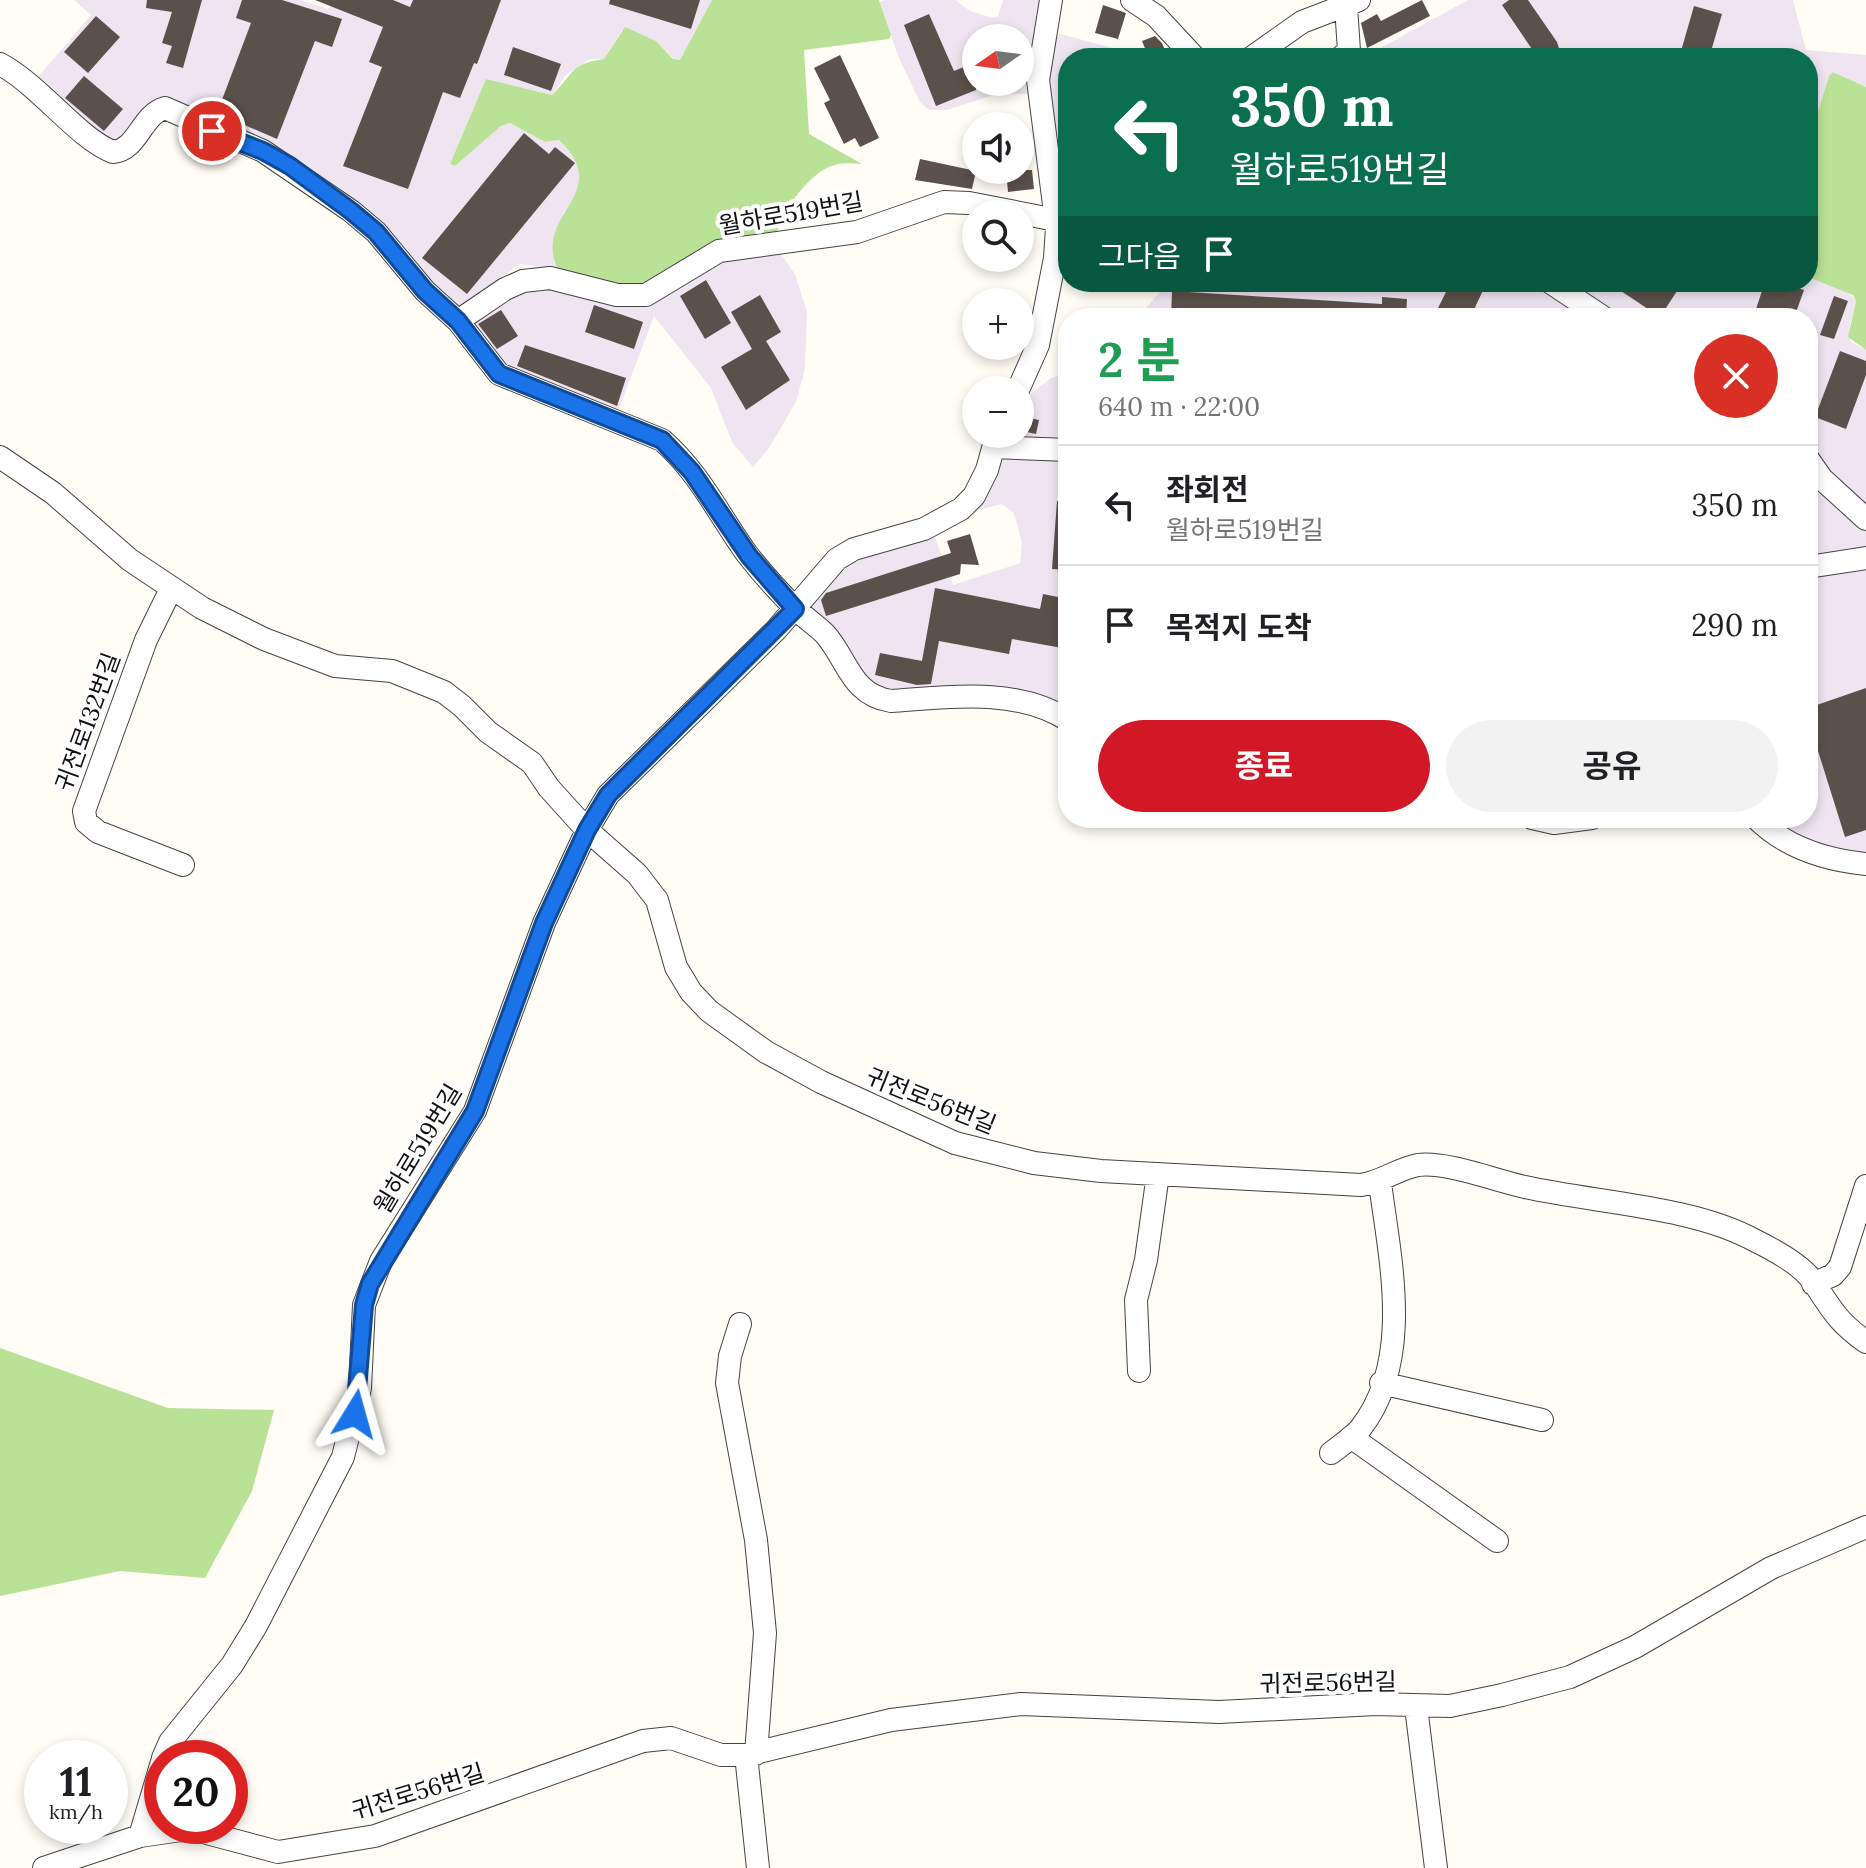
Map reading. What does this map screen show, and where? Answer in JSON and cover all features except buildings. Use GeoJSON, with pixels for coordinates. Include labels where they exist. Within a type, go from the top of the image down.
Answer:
{"type":"FeatureCollection","features":[{"type":"Feature","properties":{"kind":"lane"},"geometry":{"type":"LineString","coordinates":[[1024,376],[1038,345],[1055,258],[1056,220],[1038,80],[1051,0]]}},
{"type":"Feature","properties":{"kind":"lane"},"geometry":{"type":"LineString","coordinates":[[1132,0],[1156,16],[1186,48]]}},
{"type":"Feature","properties":{"kind":"lane"},"geometry":{"type":"LineString","coordinates":[[1265,48],[1302,22],[1353,3],[1349,48]]}},
{"type":"Feature","properties":{"kind":"lane"},"geometry":{"type":"LineString","coordinates":[[0,64],[39,91],[90,138],[113,152],[130,146],[154,111],[165,108],[290,166],[376,232],[425,291],[458,321],[499,374],[662,440],[711,495],[749,556],[795,609],[824,633],[849,675],[877,699],[1004,698],[1035,703],[1058,715]]}},
{"type":"Feature","properties":{"kind":"lane","name":"월하로519번길"},"geometry":{"type":"LineString","coordinates":[[458,321],[505,289],[523,281],[550,278],[617,295],[646,295],[719,251],[857,232],[944,202],[969,203],[1056,220]]}},
{"type":"Feature","properties":{"kind":"lane"},"geometry":{"type":"LineString","coordinates":[[1565,292],[1589,308]]}},
{"type":"Feature","properties":{"kind":"lane"},"geometry":{"type":"LineString","coordinates":[[1034,445],[1058,449]]}},
{"type":"Feature","properties":{"kind":"lane","name":"월하로519번길"},"geometry":{"type":"LineString","coordinates":[[174,1740],[232,1665],[256,1626],[343,1457],[360,1388],[364,1305],[370,1284],[388,1249],[475,1111],[544,923],[587,830],[608,795],[719,688],[795,609],[837,559],[854,549],[924,529],[961,509],[974,496],[993,448]]}},
{"type":"Feature","properties":{"kind":"lane"},"geometry":{"type":"LineString","coordinates":[[0,457],[53,493],[130,560],[171,589],[278,645],[335,666],[392,671],[444,692],[488,732],[532,763],[549,788],[587,830]]}},
{"type":"Feature","properties":{"kind":"lane"},"geometry":{"type":"LineString","coordinates":[[1818,473],[1866,519]]}},
{"type":"Feature","properties":{"kind":"lane"},"geometry":{"type":"LineString","coordinates":[[1818,565],[1866,558]]}},
{"type":"Feature","properties":{"kind":"lane","name":"귀전로132번길"},"geometry":{"type":"LineString","coordinates":[[171,589],[146,640],[84,811],[86,822],[98,832],[183,865]]}},
{"type":"Feature","properties":{"kind":"lane"},"geometry":{"type":"LineString","coordinates":[[1769,828],[1784,840],[1808,851],[1866,864]]}},
{"type":"Feature","properties":{"kind":"lane","name":"귀전로56번길"},"geometry":{"type":"LineString","coordinates":[[587,830],[637,874],[657,900],[676,967],[691,992],[709,1011],[766,1052],[886,1114],[955,1143],[1034,1163],[1158,1174],[1361,1185],[1380,1183],[1419,1165],[1436,1166],[1528,1188],[1677,1215],[1755,1240],[1809,1276],[1840,1324],[1866,1342]]}},
{"type":"Feature","properties":{"kind":"lane"},"geometry":{"type":"LineString","coordinates":[[1139,1371],[1136,1300],[1146,1260],[1158,1174]]}},
{"type":"Feature","properties":{"kind":"lane"},"geometry":{"type":"LineString","coordinates":[[1331,1453],[1351,1437],[1375,1403],[1395,1333],[1395,1297],[1380,1183]]}},
{"type":"Feature","properties":{"kind":"lane"},"geometry":{"type":"LineString","coordinates":[[1813,1284],[1833,1275],[1840,1267],[1866,1186]]}},
{"type":"Feature","properties":{"kind":"lane"},"geometry":{"type":"LineString","coordinates":[[740,1324],[730,1356],[727,1383],[756,1540],[765,1633],[751,1755],[758,1868]]}},
{"type":"Feature","properties":{"kind":"lane"},"geometry":{"type":"LineString","coordinates":[[1381,1383],[1542,1420]]}},
{"type":"Feature","properties":{"kind":"lane"},"geometry":{"type":"LineString","coordinates":[[1351,1437],[1497,1541]]}},
{"type":"Feature","properties":{"kind":"lane","name":"귀전로56번길"},"geometry":{"type":"LineString","coordinates":[[44,1868],[140,1836],[181,1830],[203,1832],[257,1849],[301,1850],[397,1830],[452,1806],[491,1797],[643,1741],[671,1738],[721,1755],[751,1755],[891,1720],[1021,1704],[1219,1712],[1376,1704],[1450,1706],[1570,1677],[1635,1647],[1771,1568],[1866,1527]]}},
{"type":"Feature","properties":{"kind":"lane"},"geometry":{"type":"LineString","coordinates":[[1416,1707],[1436,1868]]}},
{"type":"Feature","properties":{"kind":"lane","name":"월하로519번길"},"geometry":{"type":"LineString","coordinates":[[140,1836],[144,1823]]}},
{"type":"Feature","properties":{"kind":"shaded area"},"geometry":{"type":"Polygon","coordinates":[[[74,0],[301,0],[328,9],[336,0],[712,0],[680,60],[674,59],[656,41],[622,30],[604,59],[590,59],[566,75],[552,95],[486,79],[450,164],[455,166],[501,126],[510,123],[545,142],[559,140],[577,160],[581,179],[576,195],[563,214],[558,269],[519,264],[462,307],[455,306],[404,256],[177,105],[120,144],[102,135],[39,76],[91,15],[74,0]]]}},
{"type":"Feature","properties":{"kind":"shaded area"},"geometry":{"type":"Polygon","coordinates":[[[885,0],[955,0],[970,11],[993,18],[998,16],[1003,0],[1044,0],[1034,72],[1034,24],[962,24],[962,96],[990,96],[947,110],[929,110],[920,102],[898,56],[880,2],[885,0]]]}},
{"type":"Feature","properties":{"kind":"shaded area"},"geometry":{"type":"Polygon","coordinates":[[[1468,0],[1793,0],[1805,48],[1380,48],[1468,0]]]}},
{"type":"Feature","properties":{"kind":"shaded area"},"geometry":{"type":"Polygon","coordinates":[[[1060,34],[1111,48],[1058,48],[1058,180],[1045,71],[1052,36],[1060,34]]]}},
{"type":"Feature","properties":{"kind":"shaded area"},"geometry":{"type":"Polygon","coordinates":[[[1818,51],[1866,55],[1866,87],[1833,72],[1818,112],[1818,51]]]}},
{"type":"Feature","properties":{"kind":"shaded area"},"geometry":{"type":"Polygon","coordinates":[[[778,250],[795,274],[807,312],[805,368],[796,402],[769,448],[753,467],[732,442],[711,388],[654,316],[617,414],[514,375],[469,320],[507,294],[536,286],[608,303],[723,258],[778,250]]]}},
{"type":"Feature","properties":{"kind":"shaded area"},"geometry":{"type":"Polygon","coordinates":[[[1818,281],[1845,290],[1856,300],[1849,329],[1851,342],[1866,350],[1866,508],[1818,462],[1818,308],[1607,308],[1583,292],[1818,292],[1818,281]]]}},
{"type":"Feature","properties":{"kind":"shaded area"},"geometry":{"type":"Polygon","coordinates":[[[1160,292],[1547,292],[1572,308],[1146,308],[1160,292]]]}},
{"type":"Feature","properties":{"kind":"shaded area"},"geometry":{"type":"Polygon","coordinates":[[[1058,376],[1058,712],[892,694],[871,686],[807,607],[846,563],[934,535],[953,585],[1020,563],[1022,543],[1014,513],[1002,504],[970,512],[1000,448],[1034,448],[1034,391],[1058,376]]]}},
{"type":"Feature","properties":{"kind":"shaded area"},"geometry":{"type":"Polygon","coordinates":[[[1818,479],[1866,528],[1866,855],[1804,842],[1782,828],[1818,828],[1818,479]]]}},
{"type":"Feature","properties":{"kind":"green space"},"geometry":{"type":"Polygon","coordinates":[[[712,0],[879,0],[891,35],[889,39],[804,50],[809,134],[862,164],[838,164],[817,174],[795,197],[777,233],[730,238],[706,246],[647,282],[635,285],[608,283],[558,269],[553,250],[555,233],[577,190],[579,175],[574,159],[559,140],[545,142],[510,123],[501,126],[455,166],[450,164],[486,79],[552,95],[578,67],[604,59],[625,27],[656,41],[673,59],[680,60],[712,0]]]}},
{"type":"Feature","properties":{"kind":"green space"},"geometry":{"type":"Polygon","coordinates":[[[1833,72],[1866,87],[1866,350],[1848,337],[1856,301],[1853,295],[1818,281],[1818,112],[1833,72]]]}},
{"type":"Feature","properties":{"kind":"green space"},"geometry":{"type":"Polygon","coordinates":[[[0,1348],[168,1408],[274,1410],[252,1491],[205,1578],[120,1571],[0,1596],[0,1348]]]}},
{"type":"Feature","properties":{"kind":"route"},"geometry":{"type":"LineString","coordinates":[[212,131],[263,151],[290,166],[376,232],[425,291],[458,321],[470,341],[499,374],[662,440],[711,495],[749,556],[795,609],[719,688],[627,774],[608,795],[587,830],[544,923],[475,1111],[381,1261],[370,1284],[364,1305],[362,1368],[355,1414]]}}]}
